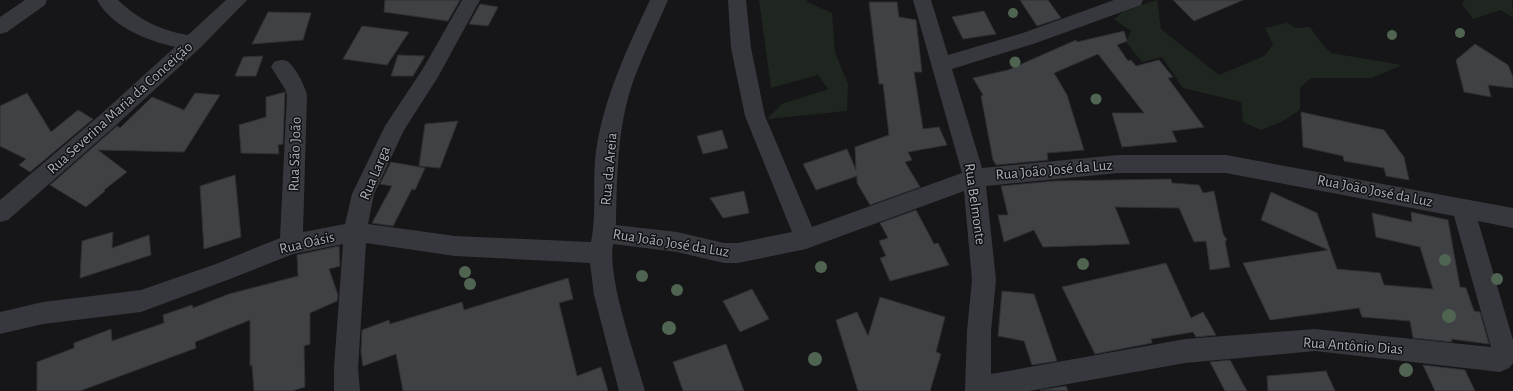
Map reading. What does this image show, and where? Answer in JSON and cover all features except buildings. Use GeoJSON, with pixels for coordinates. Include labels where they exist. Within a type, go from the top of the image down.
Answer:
{"type":"FeatureCollection","features":[{"type":"Feature","properties":{"kind":"street"},"geometry":{"type":"LineString","coordinates":[[0,27],[38,0]]}},
{"type":"Feature","properties":{"kind":"street"},"geometry":{"type":"LineString","coordinates":[[106,0],[135,26],[159,36],[193,43]]}},
{"type":"Feature","properties":{"kind":"street","name":"Rua Severina Maria da Conceição"},"geometry":{"type":"LineString","coordinates":[[0,213],[107,121],[238,0]]}},
{"type":"Feature","properties":{"kind":"street","name":"Rua Larga"},"geometry":{"type":"LineString","coordinates":[[348,391],[346,368],[355,232],[364,194],[395,126],[431,72],[470,0]]}},
{"type":"Feature","properties":{"kind":"street","name":"Rua da Areia"},"geometry":{"type":"LineString","coordinates":[[632,391],[606,295],[602,243],[607,152],[616,106],[624,78],[659,0]]}},
{"type":"Feature","properties":{"kind":"street"},"geometry":{"type":"LineString","coordinates":[[736,0],[741,48],[755,116],[806,239]]}},
{"type":"Feature","properties":{"kind":"street","name":"Rua Belmonte"},"geometry":{"type":"LineString","coordinates":[[922,0],[940,66],[960,125],[974,178],[984,280],[979,331],[978,390]]}},
{"type":"Feature","properties":{"kind":"street"},"geometry":{"type":"LineString","coordinates":[[940,66],[1030,38],[1134,0]]}},
{"type":"Feature","properties":{"kind":"street","name":"Rua São João"},"geometry":{"type":"LineString","coordinates":[[281,67],[295,87],[297,95],[296,169],[291,244]]}},
{"type":"Feature","properties":{"kind":"street","name":"Rua João José da Luz"},"geometry":{"type":"LineString","coordinates":[[602,243],[677,242],[724,253],[749,251],[806,239],[974,178],[1118,164],[1226,164],[1513,218]]}},
{"type":"Feature","properties":{"kind":"street","name":"Rua Antônio Dias"},"geometry":{"type":"LineString","coordinates":[[978,390],[1185,351],[1315,340],[1500,360],[1503,358],[1504,351],[1463,208]]}},
{"type":"Feature","properties":{"kind":"street","name":"Rua Oásis"},"geometry":{"type":"LineString","coordinates":[[0,323],[43,313],[141,301],[222,272],[291,244],[355,232],[455,246],[602,243]]}},
{"type":"Feature","properties":{"kind":"shaded area"},"geometry":{"type":"Polygon","coordinates":[[[759,0],[807,0],[807,2],[832,13],[835,52],[848,84],[847,111],[767,119],[782,104],[828,89],[818,75],[771,88],[759,0]]]}},
{"type":"Feature","properties":{"kind":"shaded area"},"geometry":{"type":"Polygon","coordinates":[[[1157,0],[1161,29],[1219,75],[1264,56],[1273,45],[1265,28],[1287,23],[1296,28],[1310,27],[1322,44],[1331,53],[1402,65],[1372,78],[1311,78],[1300,88],[1300,110],[1281,122],[1261,130],[1243,122],[1241,102],[1183,88],[1162,57],[1142,62],[1126,42],[1131,31],[1114,19],[1124,11],[1157,0]]]}},
{"type":"Feature","properties":{"kind":"shaded area"},"geometry":{"type":"Polygon","coordinates":[[[1464,0],[1512,0],[1513,18],[1501,10],[1473,19],[1462,4],[1464,0]]]}}]}
